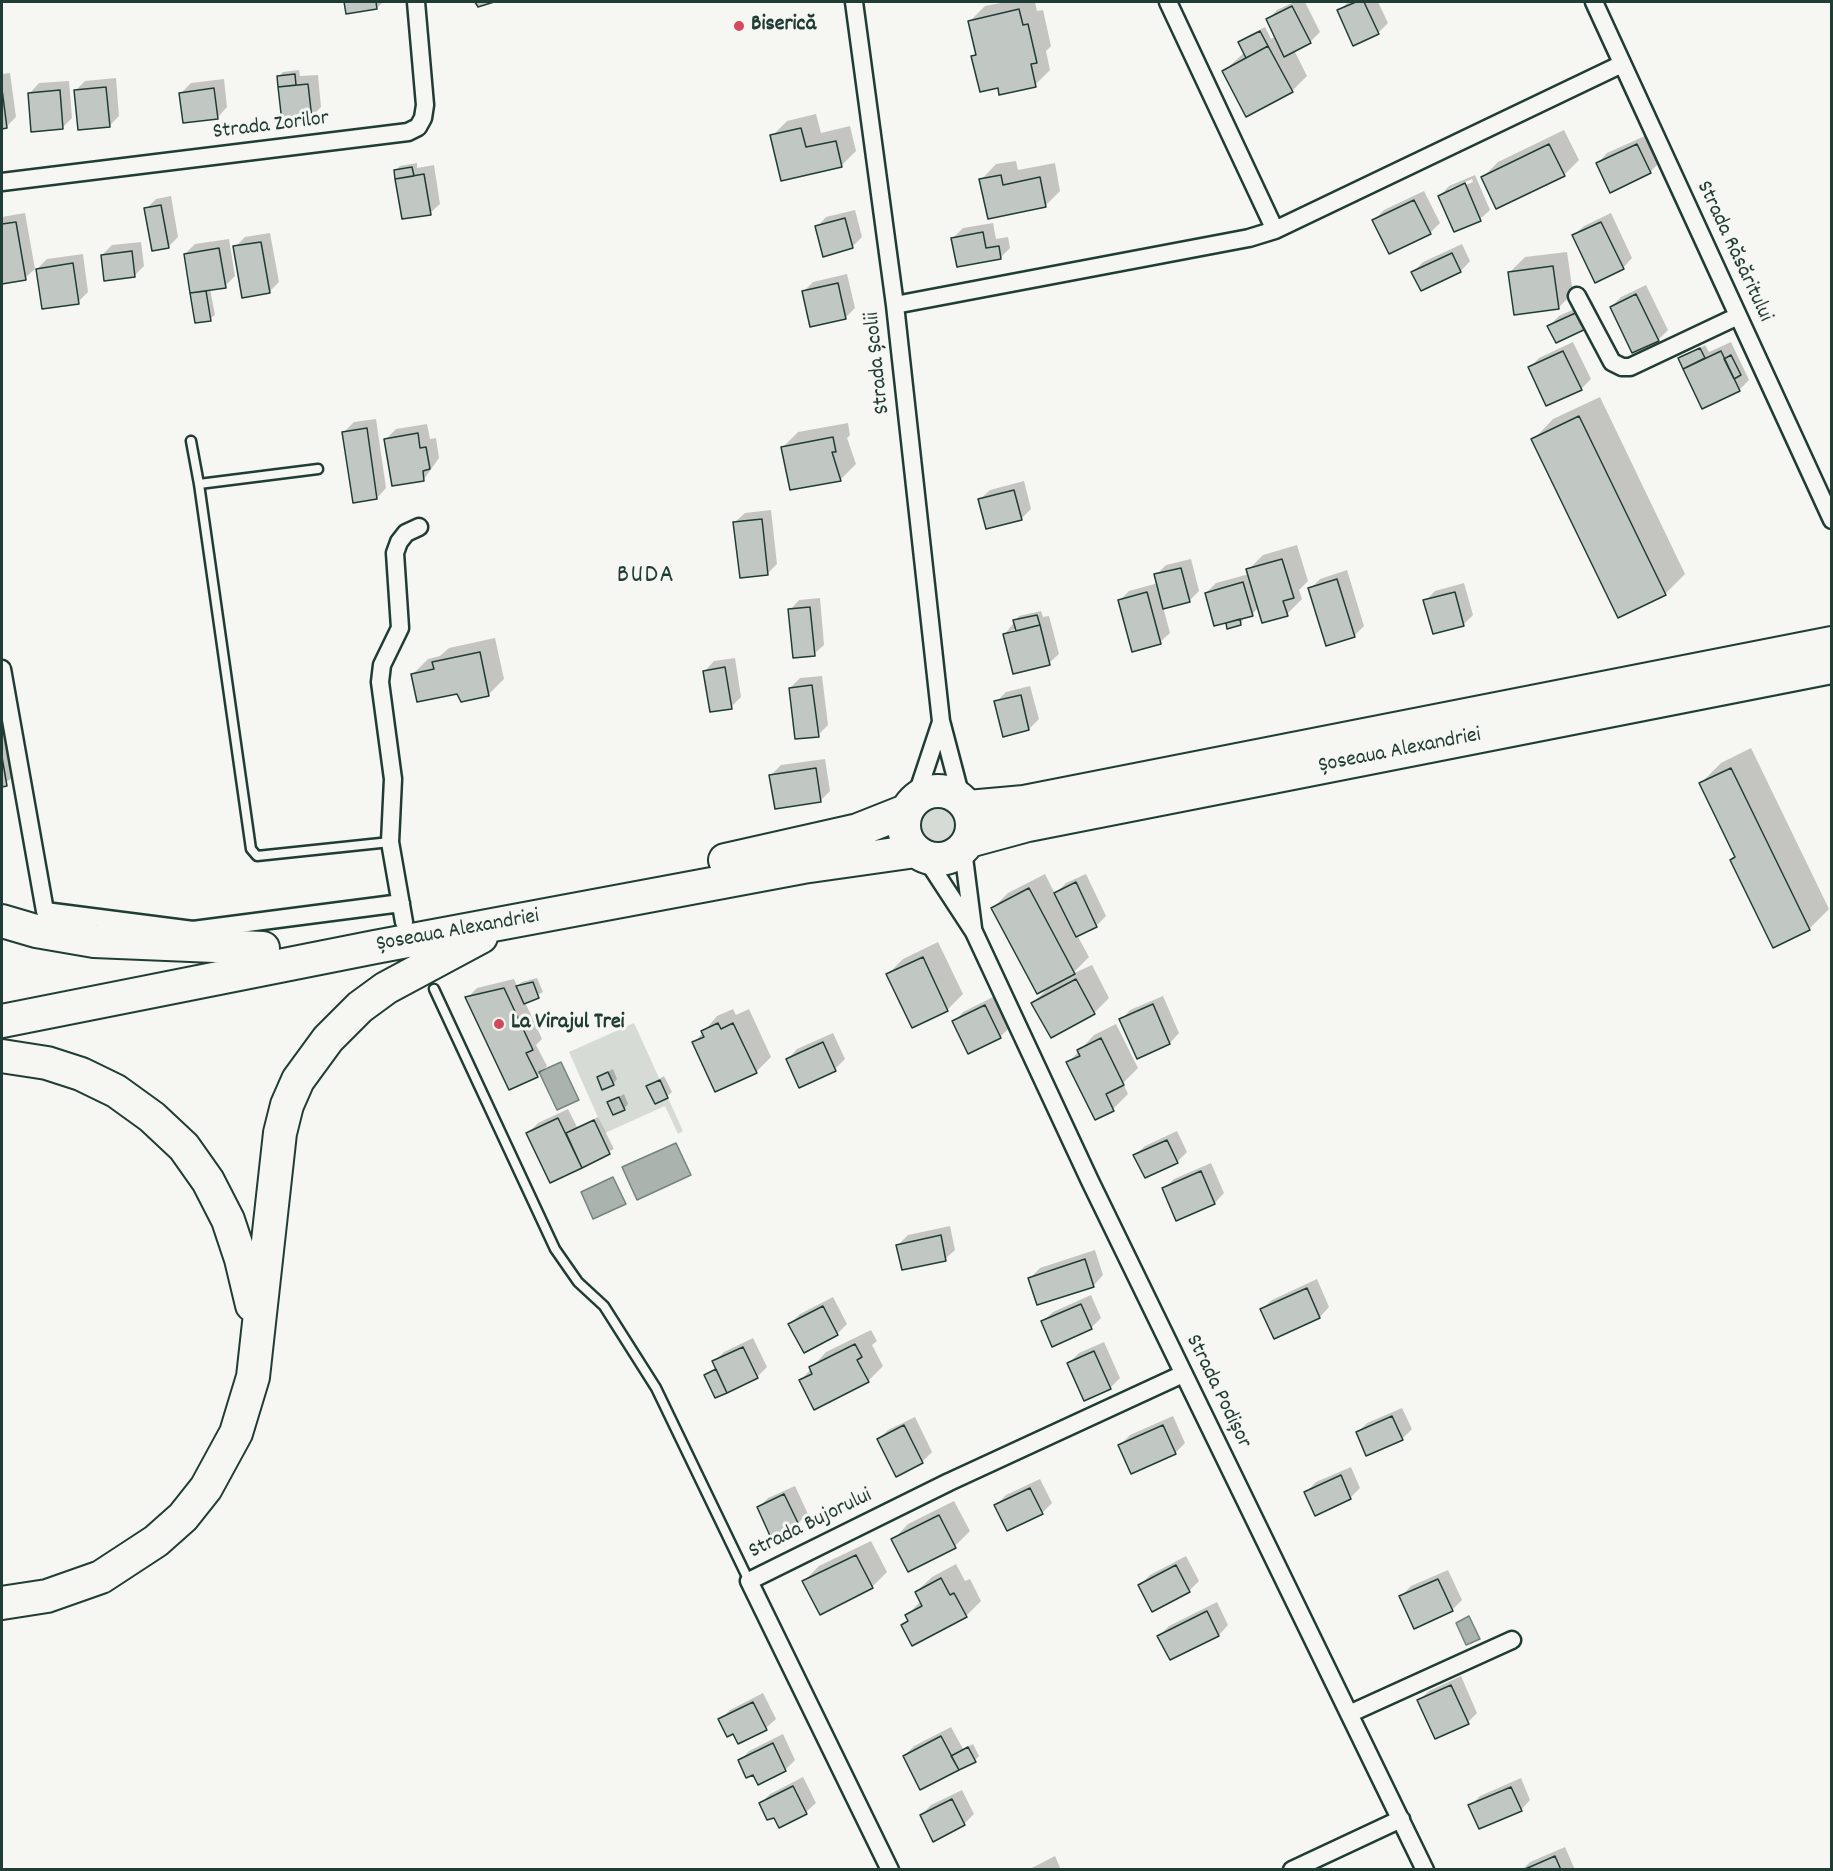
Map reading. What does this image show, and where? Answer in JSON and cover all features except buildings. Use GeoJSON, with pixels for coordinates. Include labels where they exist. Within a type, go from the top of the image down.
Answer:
{"type":"FeatureCollection","features":[{"type":"Feature","properties":{"kind":"highway","name":"Șoseaua Alexandriei"},"geometry":{"type":"LineString","coordinates":[[2,1000],[263,948],[403,912],[625,881],[799,845],[858,830],[911,805],[926,793],[939,791],[952,794],[965,804],[1024,802],[1832,643]]}},
{"type":"Feature","properties":{"kind":"highway","name":"Șoseaua Alexandriei"},"geometry":{"type":"LineString","coordinates":[[2,1021],[375,947],[506,925],[803,867],[920,854],[945,860],[966,846],[1040,822],[1832,667]]}},
{"type":"Feature","properties":{"kind":"highway"},"geometry":{"type":"LineString","coordinates":[[965,804],[973,825],[966,846]]}},
{"type":"Feature","properties":{"kind":"highway"},"geometry":{"type":"LineString","coordinates":[[911,805],[904,834],[920,854]]}},
{"type":"Feature","properties":{"kind":"highway"},"geometry":{"type":"LineString","coordinates":[[2,921],[36,931],[94,941],[263,948]]}},
{"type":"Feature","properties":{"kind":"highway"},"geometry":{"type":"LineString","coordinates":[[2,1603],[47,1596],[101,1577],[129,1561],[183,1517],[212,1480],[236,1434],[253,1377],[280,1133],[287,1105],[298,1080],[328,1039],[360,1007],[386,988],[506,925]]}},
{"type":"Feature","properties":{"kind":"highway"},"geometry":{"type":"LineString","coordinates":[[2,1056],[59,1066],[117,1091],[152,1117],[184,1147],[208,1181],[228,1220],[250,1296],[257,1343]]}},
{"type":"Feature","properties":{"kind":"street","name":"Strada Zorilor"},"geometry":{"type":"LineString","coordinates":[[2,182],[408,132],[418,127],[423,118],[425,105],[416,2]]}},
{"type":"Feature","properties":{"kind":"street","name":"Strada Școlii"},"geometry":{"type":"LineString","coordinates":[[854,2],[895,305],[941,721],[965,804]]}},
{"type":"Feature","properties":{"kind":"street"},"geometry":{"type":"LineString","coordinates":[[1168,2],[1275,230]]}},
{"type":"Feature","properties":{"kind":"street","name":"Strada Răsăritului"},"geometry":{"type":"LineString","coordinates":[[1594,2],[1832,520]]}},
{"type":"Feature","properties":{"kind":"street"},"geometry":{"type":"LineString","coordinates":[[895,305],[1250,238],[1275,230],[1622,64]]}},
{"type":"Feature","properties":{"kind":"street"},"geometry":{"type":"LineString","coordinates":[[1577,296],[1612,362],[1622,367],[1630,367],[1738,316]]}},
{"type":"Feature","properties":{"kind":"street"},"geometry":{"type":"LineString","coordinates":[[2,669],[45,911],[193,930],[403,912],[390,842],[393,779],[380,682],[382,665],[400,628],[394,553],[406,533],[418,527]]}},
{"type":"Feature","properties":{"kind":"street","name":"Strada Școlii"},"geometry":{"type":"LineString","coordinates":[[911,805],[941,721]]}},
{"type":"Feature","properties":{"kind":"street","name":"Strada Podișor"},"geometry":{"type":"LineString","coordinates":[[966,846],[974,932]]}},
{"type":"Feature","properties":{"kind":"street","name":"Strada Podișor"},"geometry":{"type":"LineString","coordinates":[[920,854],[974,932],[1183,1374],[1425,1869]]}},
{"type":"Feature","properties":{"kind":"street","name":"Strada Bujorului"},"geometry":{"type":"LineString","coordinates":[[890,1869],[749,1581],[949,1482],[1183,1374]]}},
{"type":"Feature","properties":{"kind":"street"},"geometry":{"type":"LineString","coordinates":[[1349,1714],[1512,1640]]}},
{"type":"Feature","properties":{"kind":"street"},"geometry":{"type":"LineString","coordinates":[[1292,1869],[1401,1819]]}},
{"type":"Feature","properties":{"kind":"lane"},"geometry":{"type":"LineString","coordinates":[[191,441],[253,853],[257,856],[390,842]]}},
{"type":"Feature","properties":{"kind":"lane"},"geometry":{"type":"LineString","coordinates":[[199,484],[318,469]]}},
{"type":"Feature","properties":{"kind":"lane"},"geometry":{"type":"LineString","coordinates":[[434,989],[555,1250],[578,1282],[604,1306],[656,1388],[749,1581]]}},
{"type":"Feature","properties":{"kind":"shaded area"},"geometry":{"type":"Polygon","coordinates":[[[938,809],[950,814],[955,826],[950,838],[938,843],[926,838],[921,826],[926,814],[938,809]]]}},
{"type":"Feature","properties":{"kind":"shaded area"},"geometry":{"type":"Polygon","coordinates":[[[634,1023],[660,1080],[646,1086],[655,1104],[668,1098],[683,1131],[678,1134],[665,1106],[605,1133],[569,1052],[634,1023]]]}},
{"type":"Feature","properties":{"kind":"shaded area"},"geometry":{"type":"Polygon","coordinates":[[[561,1062],[579,1100],[557,1110],[539,1072],[561,1062]]]}},
{"type":"Feature","properties":{"kind":"shaded area"},"geometry":{"type":"Polygon","coordinates":[[[676,1143],[691,1175],[637,1200],[622,1167],[676,1143]]]}},
{"type":"Feature","properties":{"kind":"shaded area"},"geometry":{"type":"Polygon","coordinates":[[[613,1177],[626,1204],[593,1219],[581,1192],[613,1177]]]}},
{"type":"Feature","properties":{"kind":"shaded area"},"geometry":{"type":"Polygon","coordinates":[[[1469,1616],[1480,1639],[1466,1645],[1456,1623],[1469,1616]]]}},
{"type":"Feature","properties":{"kind":"place","name":"Biserică"},"geometry":{"type":"Point","coordinates":[739,26]}},
{"type":"Feature","properties":{"kind":"place","name":"La Virajul Trei"},"geometry":{"type":"Point","coordinates":[499,1024]}},
{"type":"Feature","properties":{"kind":"district","name":"BUDA"},"geometry":{"type":"Point","coordinates":[646,577]}}]}
